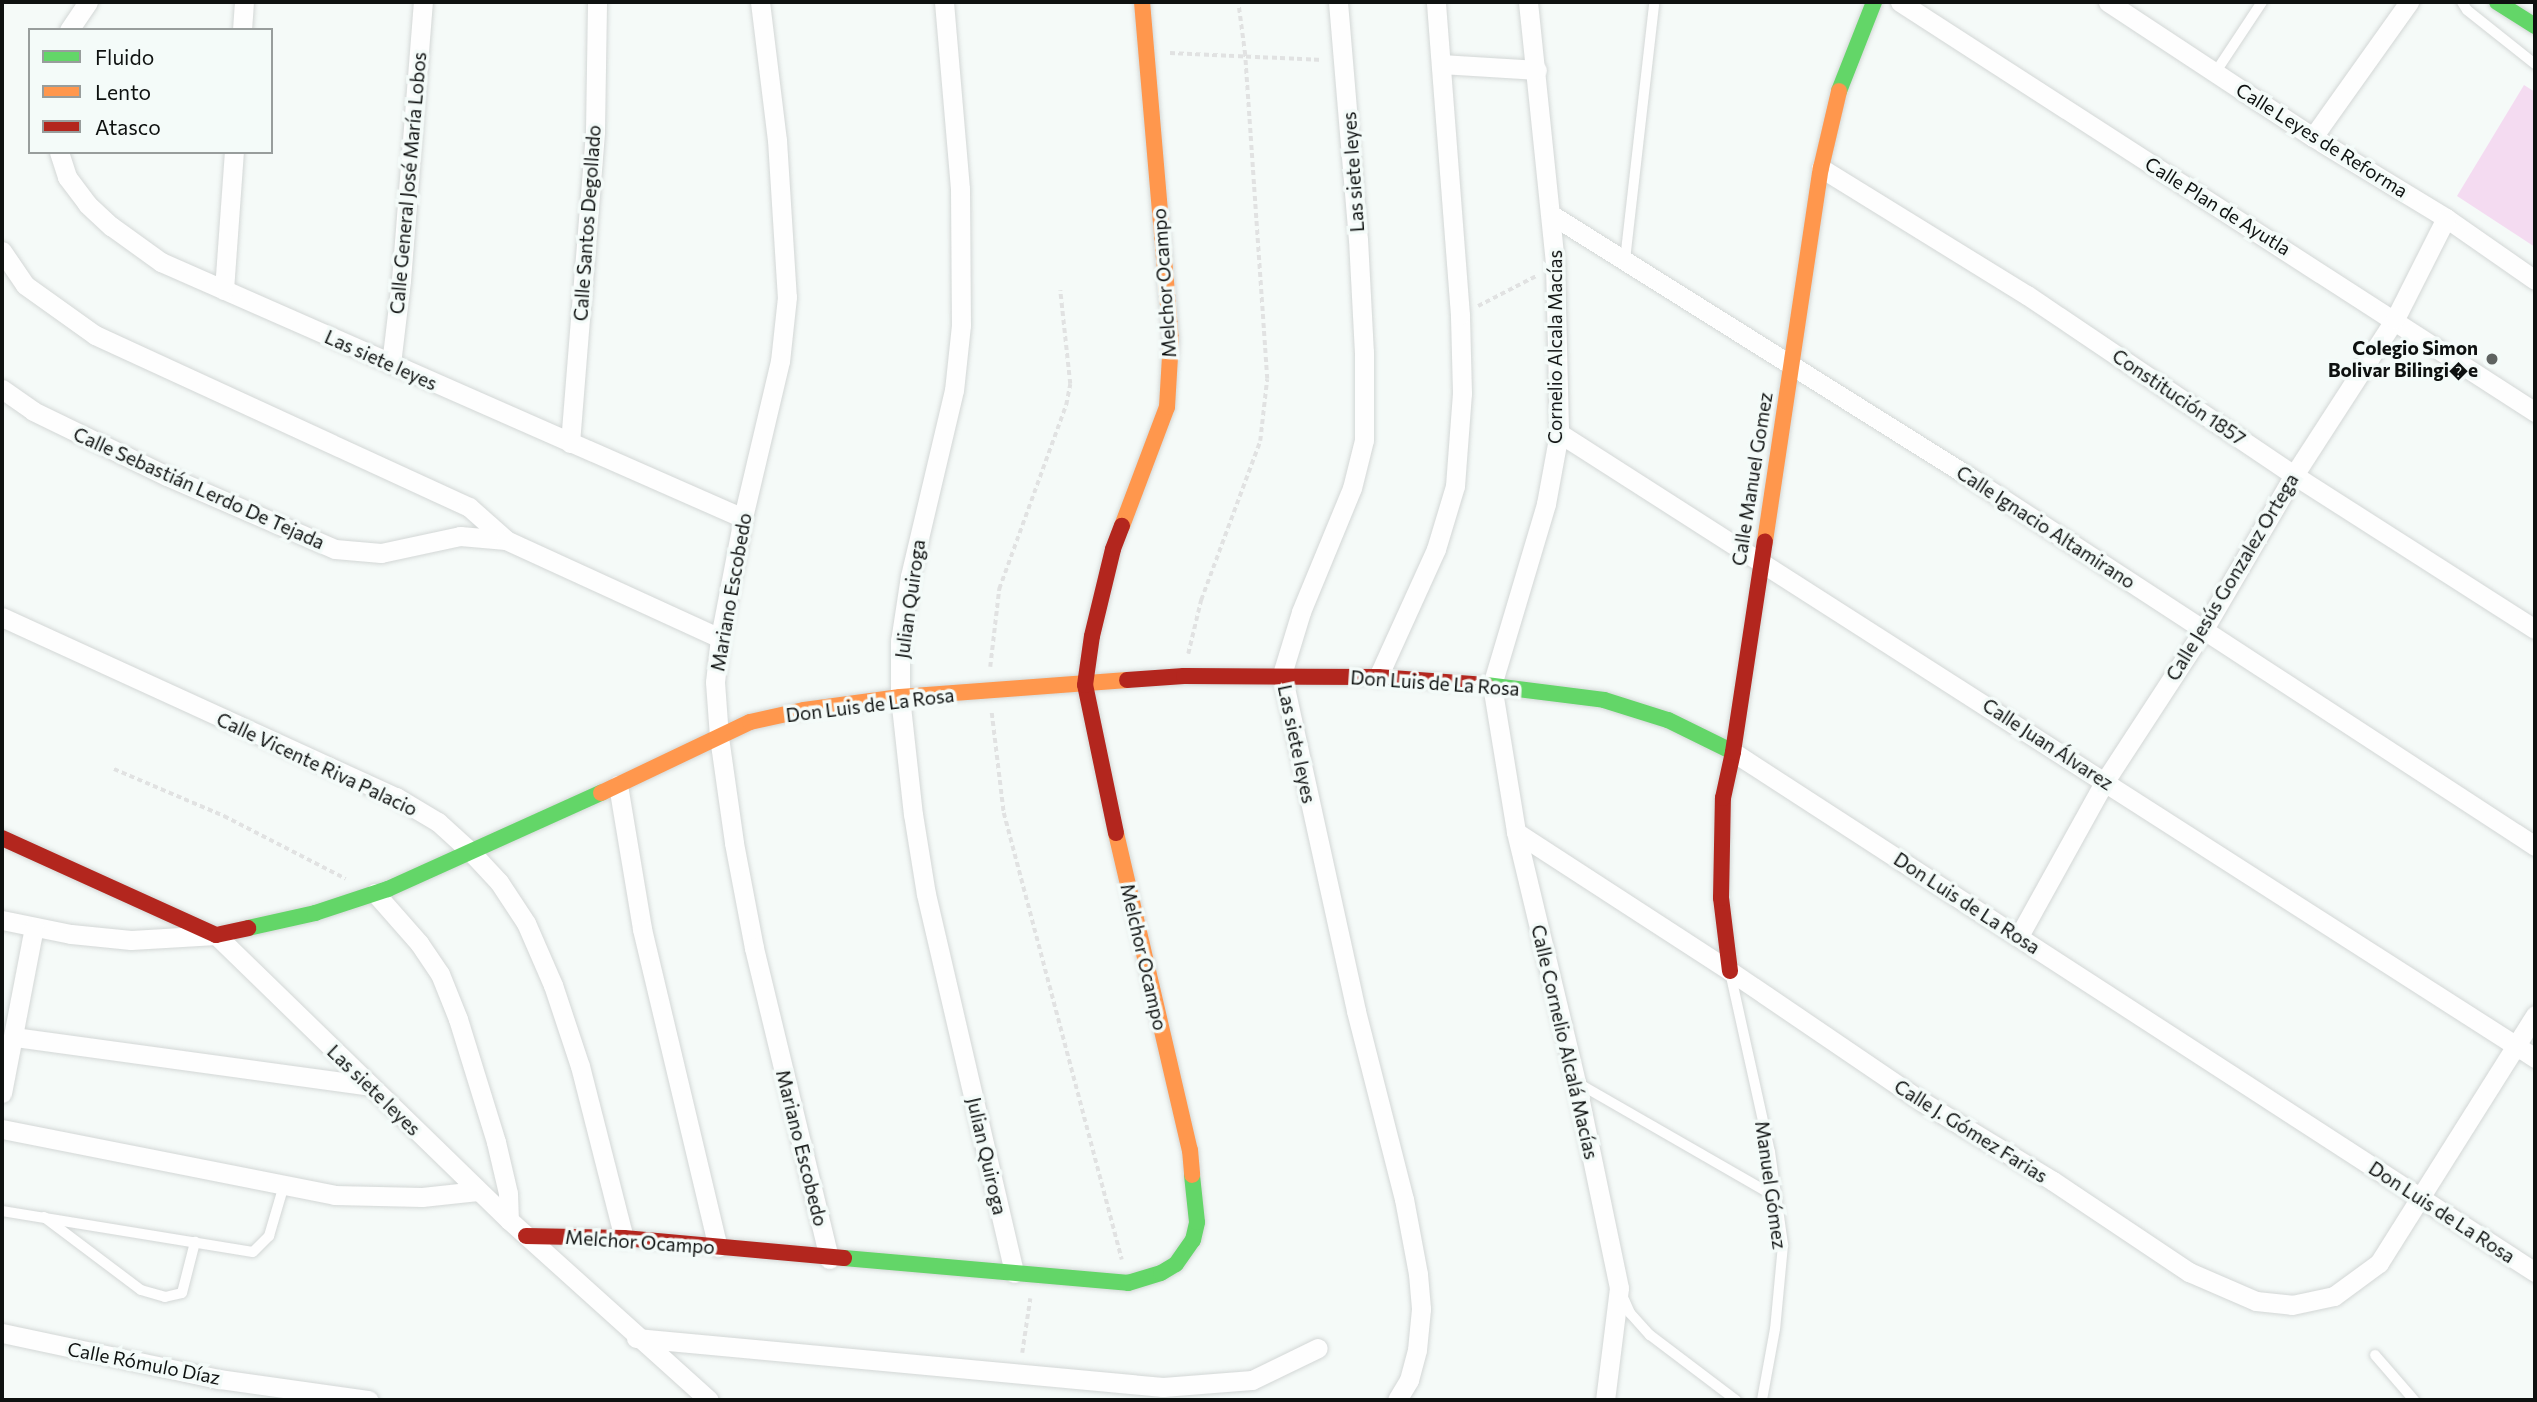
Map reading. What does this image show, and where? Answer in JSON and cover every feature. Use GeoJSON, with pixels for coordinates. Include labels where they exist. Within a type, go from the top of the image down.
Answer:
{"type":"FeatureCollection","features":[{"type":"Feature","properties":{"kind":"main road","name":"Melchor Ocampo"},"geometry":{"type":"LineString","coordinates":[[526,1236],[624,1238],[829,1259],[1128,1283],[1161,1273],[1176,1264],[1186,1252],[1197,1223],[1196,1188],[1086,685],[1092,636],[1113,549],[1167,407],[1171,340],[1142,2]]}},
{"type":"Feature","properties":{"kind":"main road","name":"Calle Manuel Gomez"},"geometry":{"type":"LineString","coordinates":[[1730,971],[1721,898],[1723,798],[1733,752],[1821,168],[1843,77],[1874,2]]}},
{"type":"Feature","properties":{"kind":"main road"},"geometry":{"type":"LineString","coordinates":[[2497,2],[2535,26]]}},
{"type":"Feature","properties":{"kind":"main road","name":"Don Luis de La Rosa"},"geometry":{"type":"LineString","coordinates":[[216,935],[314,913],[374,893],[471,852],[750,722],[804,710],[900,697],[1184,676],[1282,674],[1378,677],[1492,685],[1604,700],[1668,720],[1733,752]]}},
{"type":"Feature","properties":{"kind":"main road","name":"Las siete leyes"},"geometry":{"type":"LineString","coordinates":[[2,838],[216,935]]}},
{"type":"Feature","properties":{"kind":"street"},"geometry":{"type":"LineString","coordinates":[[70,28],[88,2]]}},
{"type":"Feature","properties":{"kind":"street"},"geometry":{"type":"LineString","coordinates":[[243,28],[244,2]]}},
{"type":"Feature","properties":{"kind":"street","name":"Calle General José María Lobos"},"geometry":{"type":"LineString","coordinates":[[391,364],[401,280],[423,2]]}},
{"type":"Feature","properties":{"kind":"street","name":"Calle Santos Degollado"},"geometry":{"type":"LineString","coordinates":[[570,443],[595,131],[597,2]]}},
{"type":"Feature","properties":{"kind":"street","name":"Mariano Escobedo"},"geometry":{"type":"LineString","coordinates":[[761,2],[778,154],[787,297],[780,361],[743,518],[720,638],[715,682],[719,737],[734,843],[754,948],[829,1259]]}},
{"type":"Feature","properties":{"kind":"street","name":"Julian Quiroga"},"geometry":{"type":"LineString","coordinates":[[944,2],[960,189],[961,325],[954,390],[910,576],[900,640],[900,697],[913,814],[926,894],[1023,1274]]}},
{"type":"Feature","properties":{"kind":"street","name":"Las siete leyes"},"geometry":{"type":"LineString","coordinates":[[1338,2],[1364,352],[1364,440],[1352,488],[1301,612],[1282,674],[1356,1011],[1404,1199],[1418,1274],[1421,1309],[1418,1350],[1409,1380],[1397,1400]]}},
{"type":"Feature","properties":{"kind":"street"},"geometry":{"type":"LineString","coordinates":[[1378,677],[1436,549],[1455,486],[1462,393],[1460,316],[1436,2]]}},
{"type":"Feature","properties":{"kind":"street","name":"Cornelio Alcala Macías"},"geometry":{"type":"LineString","coordinates":[[1492,685],[1546,504],[1559,433],[1552,215],[1528,2]]}},
{"type":"Feature","properties":{"kind":"street","name":"Calle Plan de Ayutla"},"geometry":{"type":"LineString","coordinates":[[1900,2],[2395,319],[2535,412]]}},
{"type":"Feature","properties":{"kind":"street","name":"Calle Leyes de Reforma"},"geometry":{"type":"LineString","coordinates":[[2108,2],[2313,137],[2445,218],[2535,280]]}},
{"type":"Feature","properties":{"kind":"street"},"geometry":{"type":"LineString","coordinates":[[2313,137],[2409,2]]}},
{"type":"Feature","properties":{"kind":"street"},"geometry":{"type":"LineString","coordinates":[[1442,64],[1537,70]]}},
{"type":"Feature","properties":{"kind":"street","name":"Las siete leyes"},"geometry":{"type":"LineString","coordinates":[[60,154],[66,177],[87,204],[111,226],[162,262],[743,518]]}},
{"type":"Feature","properties":{"kind":"street"},"geometry":{"type":"LineString","coordinates":[[224,290],[234,154]]}},
{"type":"Feature","properties":{"kind":"street","name":"Constitución 1857"},"geometry":{"type":"LineString","coordinates":[[1821,168],[2027,295],[2294,475],[2535,629]]}},
{"type":"Feature","properties":{"kind":"street","name":"Calle Ignacio Altamirano"},"geometry":{"type":"LineString","coordinates":[[1552,215],[1791,364],[2204,629],[2535,846]]}},
{"type":"Feature","properties":{"kind":"street","name":"Calle Jesús Gonzalez Ortega"},"geometry":{"type":"LineString","coordinates":[[2018,936],[2105,781],[2204,629],[2294,475],[2395,319],[2445,218]]}},
{"type":"Feature","properties":{"kind":"street"},"geometry":{"type":"LineString","coordinates":[[2,251],[26,285],[95,335],[469,507],[506,540]]}},
{"type":"Feature","properties":{"kind":"street","name":"Calle Sebastián Lerdo De Tejada"},"geometry":{"type":"LineString","coordinates":[[2,389],[33,411],[167,476],[335,549],[381,553],[460,536],[506,540],[720,638]]}},
{"type":"Feature","properties":{"kind":"street","name":"Calle Juan Álvarez"},"geometry":{"type":"LineString","coordinates":[[1559,433],[2535,1058]]}},
{"type":"Feature","properties":{"kind":"street","name":"Calle Vicente Riva Palacio"},"geometry":{"type":"LineString","coordinates":[[2,617],[396,797],[438,822],[471,852],[499,883],[526,923],[553,985],[580,1066],[624,1238]]}},
{"type":"Feature","properties":{"kind":"street","name":"Calle Cornelio Alcalá Macías"},"geometry":{"type":"LineString","coordinates":[[1492,685],[1516,832],[1576,1082],[1619,1288],[1605,1400]]}},
{"type":"Feature","properties":{"kind":"street","name":"Don Luis de La Rosa"},"geometry":{"type":"LineString","coordinates":[[1733,752],[2535,1272]]}},
{"type":"Feature","properties":{"kind":"street"},"geometry":{"type":"LineString","coordinates":[[618,785],[642,929],[718,1247]]}},
{"type":"Feature","properties":{"kind":"street","name":"Calle J. Gómez Farias"},"geometry":{"type":"LineString","coordinates":[[1516,832],[1730,971],[1921,1101],[2053,1181],[2189,1272],[2256,1301],[2292,1305],[2334,1296],[2379,1264],[2535,1015]]}},
{"type":"Feature","properties":{"kind":"street"},"geometry":{"type":"LineString","coordinates":[[374,893],[419,943],[440,974],[458,1019],[496,1142],[508,1193],[509,1220]]}},
{"type":"Feature","properties":{"kind":"street"},"geometry":{"type":"LineString","coordinates":[[2,920],[131,940],[216,935]]}},
{"type":"Feature","properties":{"kind":"street"},"geometry":{"type":"LineString","coordinates":[[2,1093],[15,1037],[34,927]]}},
{"type":"Feature","properties":{"kind":"street","name":"Las siete leyes"},"geometry":{"type":"LineString","coordinates":[[216,935],[478,1191],[636,1338],[709,1400]]}},
{"type":"Feature","properties":{"kind":"street"},"geometry":{"type":"LineString","coordinates":[[15,1037],[370,1086]]}},
{"type":"Feature","properties":{"kind":"street"},"geometry":{"type":"LineString","coordinates":[[2,1129],[334,1195],[422,1197],[478,1191]]}},
{"type":"Feature","properties":{"kind":"street","name":"Calle Rómulo Díaz"},"geometry":{"type":"LineString","coordinates":[[2,1334],[219,1379],[369,1400]]}},
{"type":"Feature","properties":{"kind":"street"},"geometry":{"type":"LineString","coordinates":[[636,1338],[1163,1387],[1252,1380],[1318,1348]]}},
{"type":"Feature","properties":{"kind":"lane"},"geometry":{"type":"LineString","coordinates":[[2215,73],[2262,2]]}},
{"type":"Feature","properties":{"kind":"lane"},"geometry":{"type":"LineString","coordinates":[[2462,2],[2467,10],[2535,64]]}},
{"type":"Feature","properties":{"kind":"lane"},"geometry":{"type":"LineString","coordinates":[[1625,260],[1654,5]]}},
{"type":"Feature","properties":{"kind":"lane","name":"Manuel Gómez"},"geometry":{"type":"LineString","coordinates":[[1730,971],[1770,1152],[1783,1245],[1775,1329],[1762,1400]]}},
{"type":"Feature","properties":{"kind":"lane"},"geometry":{"type":"LineString","coordinates":[[1576,1082],[1776,1197]]}},
{"type":"Feature","properties":{"kind":"lane"},"geometry":{"type":"LineString","coordinates":[[2,1211],[41,1215],[253,1252],[269,1236],[284,1185]]}},
{"type":"Feature","properties":{"kind":"lane"},"geometry":{"type":"LineString","coordinates":[[41,1215],[141,1290],[165,1297],[182,1293],[195,1242]]}},
{"type":"Feature","properties":{"kind":"lane"},"geometry":{"type":"LineString","coordinates":[[1619,1288],[1630,1313],[1650,1335],[1736,1400]]}},
{"type":"Feature","properties":{"kind":"lane"},"geometry":{"type":"LineString","coordinates":[[2375,1355],[2414,1400]]}},
{"type":"Feature","properties":{"kind":"path"},"geometry":{"type":"LineString","coordinates":[[1184,676],[1201,600],[1260,441],[1266,379],[1245,54],[1238,2]]}},
{"type":"Feature","properties":{"kind":"path"},"geometry":{"type":"LineString","coordinates":[[1147,53],[1245,54],[1344,62]]}},
{"type":"Feature","properties":{"kind":"path"},"geometry":{"type":"LineString","coordinates":[[1460,316],[1555,265]]}},
{"type":"Feature","properties":{"kind":"path"},"geometry":{"type":"LineString","coordinates":[[1060,291],[1070,384],[1066,405],[999,589],[990,654],[989,692],[1004,813],[1128,1283]]}},
{"type":"Feature","properties":{"kind":"path"},"geometry":{"type":"LineString","coordinates":[[114,769],[224,816],[374,893]]}},
{"type":"Feature","properties":{"kind":"path"},"geometry":{"type":"LineString","coordinates":[[1017,1375],[1028,1327],[1023,1274]]}},
{"type":"Feature","properties":{"kind":"shaded area"},"geometry":{"type":"Polygon","coordinates":[[[2524,85],[2535,92],[2535,247],[2457,196],[2524,85]]]}},
{"type":"Feature","properties":{"kind":"traffic: fast"},"geometry":{"type":"LineString","coordinates":[[1839,91],[1874,2]]}},
{"type":"Feature","properties":{"kind":"traffic: fast"},"geometry":{"type":"LineString","coordinates":[[2497,2],[2535,26]]}},
{"type":"Feature","properties":{"kind":"traffic: fast"},"geometry":{"type":"LineString","coordinates":[[1486,685],[1604,700],[1668,720],[1733,752]]}},
{"type":"Feature","properties":{"kind":"traffic: fast"},"geometry":{"type":"LineString","coordinates":[[248,928],[315,913],[388,889],[601,793]]}},
{"type":"Feature","properties":{"kind":"traffic: fast"},"geometry":{"type":"LineString","coordinates":[[844,1258],[1128,1283],[1161,1273],[1176,1264],[1193,1240],[1197,1222],[1192,1175]]}},
{"type":"Feature","properties":{"kind":"traffic: slow"},"geometry":{"type":"LineString","coordinates":[[1122,526],[1167,407],[1171,340],[1142,2]]}},
{"type":"Feature","properties":{"kind":"traffic: slow"},"geometry":{"type":"LineString","coordinates":[[1765,541],[1821,168],[1839,91]]}},
{"type":"Feature","properties":{"kind":"traffic: slow"},"geometry":{"type":"LineString","coordinates":[[601,793],[750,722],[804,710],[900,697],[1127,680]]}},
{"type":"Feature","properties":{"kind":"traffic: slow"},"geometry":{"type":"LineString","coordinates":[[1116,833],[1190,1150],[1192,1175]]}},
{"type":"Feature","properties":{"kind":"traffic: jam"},"geometry":{"type":"LineString","coordinates":[[1116,833],[1085,685],[1092,636],[1113,549],[1122,526]]}},
{"type":"Feature","properties":{"kind":"traffic: jam"},"geometry":{"type":"LineString","coordinates":[[1730,971],[1721,898],[1723,798],[1733,752],[1765,541]]}},
{"type":"Feature","properties":{"kind":"traffic: jam"},"geometry":{"type":"LineString","coordinates":[[1127,680],[1184,676],[1378,677],[1486,685]]}},
{"type":"Feature","properties":{"kind":"traffic: jam"},"geometry":{"type":"LineString","coordinates":[[2,838],[216,935],[248,928]]}},
{"type":"Feature","properties":{"kind":"traffic: jam"},"geometry":{"type":"LineString","coordinates":[[526,1236],[624,1238],[844,1258]]}},
{"type":"Feature","properties":{"kind":"place","name":"Colegio Simon Bolivar Bilingi�e"},"geometry":{"type":"Point","coordinates":[2492,359]}}]}
